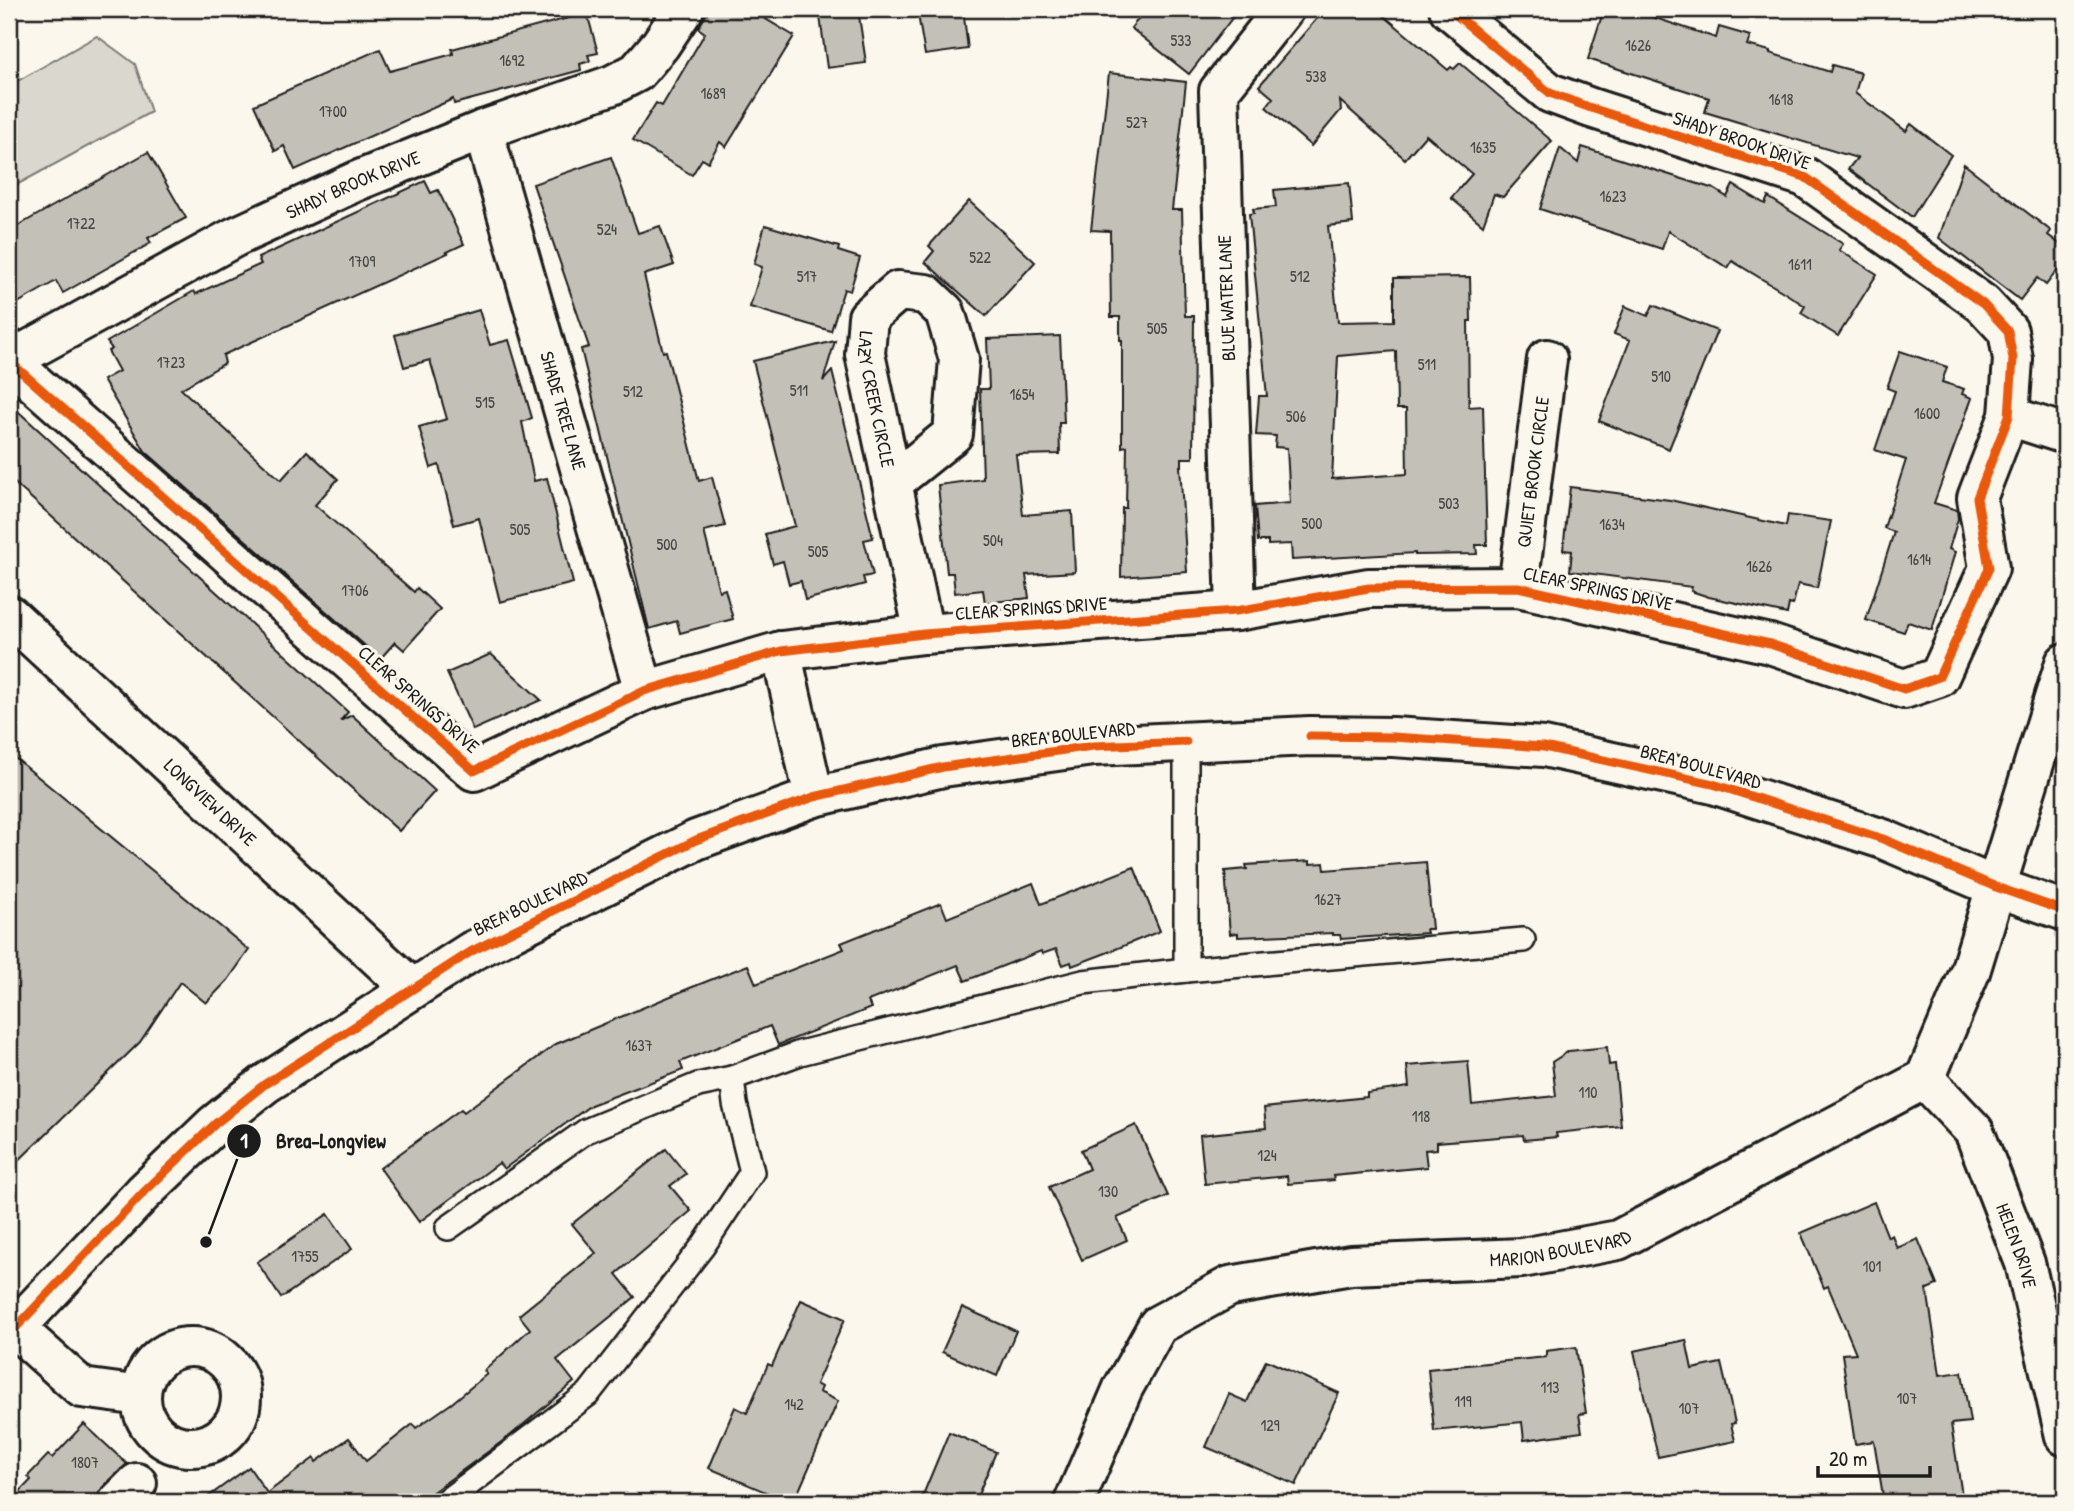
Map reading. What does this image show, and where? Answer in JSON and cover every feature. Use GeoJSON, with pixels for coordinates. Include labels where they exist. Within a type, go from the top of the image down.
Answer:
{"type":"FeatureCollection","features":[{"type":"Feature","properties":{"kind":"street","name":"SHADY BROOK DRIVE"},"geometry":{"type":"LineString","coordinates":[[9,361],[236,237],[357,181],[483,130],[612,85],[636,72],[660,45],[684,9]]}},
{"type":"Feature","properties":{"kind":"street","name":"BLUE WATER LANE"},"geometry":{"type":"LineString","coordinates":[[1236,611],[1219,91],[1284,9]]}},
{"type":"Feature","properties":{"kind":"street","name":"SHADY BROOK DRIVE"},"geometry":{"type":"LineString","coordinates":[[1449,9],[1550,93],[1805,177],[1972,296],[2008,331],[2013,359],[2009,416]]}},
{"type":"Feature","properties":{"kind":"street","name":"SHADE TREE LANE"},"geometry":{"type":"LineString","coordinates":[[483,130],[644,691]]}},
{"type":"Feature","properties":{"kind":"street","name":"QUIET BROOK CIRCLE"},"geometry":{"type":"LineString","coordinates":[[1518,587],[1547,359]]}},
{"type":"Feature","properties":{"kind":"street","name":"CLEAR SPRINGS DRIVE"},"geometry":{"type":"LineString","coordinates":[[9,361],[474,771],[644,691],[781,651],[924,634],[1236,611],[1369,588],[1518,587],[1770,645],[1904,689],[1939,677],[1989,568],[1977,498],[2009,416]]}},
{"type":"Feature","properties":{"kind":"street"},"geometry":{"type":"LineString","coordinates":[[2009,416],[2065,434]]}},
{"type":"Feature","properties":{"kind":"street","name":"LAZY CREEK CIRCLE"},"geometry":{"type":"LineString","coordinates":[[892,483],[924,634]]}},
{"type":"Feature","properties":{"kind":"street","name":"LONGVIEW DRIVE"},"geometry":{"type":"LineString","coordinates":[[9,615],[411,988]]}},
{"type":"Feature","properties":{"kind":"street"},"geometry":{"type":"LineString","coordinates":[[781,651],[814,797]]}},
{"type":"Feature","properties":{"kind":"street"},"geometry":{"type":"LineString","coordinates":[[1925,1079],[1970,972],[2065,663]]}},
{"type":"Feature","properties":{"kind":"street","name":"BREA BOULEVARD"},"geometry":{"type":"LineString","coordinates":[[12,1332],[143,1193],[215,1124],[265,1084],[411,988],[472,951],[696,840],[814,797],[943,767],[1093,747],[1310,736],[1544,747],[1713,784],[1883,839],[1996,887],[2065,911]]}},
{"type":"Feature","properties":{"kind":"street","name":"HELEN DRIVE"},"geometry":{"type":"LineString","coordinates":[[1925,1079],[1974,1131],[2025,1263],[2065,1436]]}},
{"type":"Feature","properties":{"kind":"street","name":"MARION BOULEVARD"},"geometry":{"type":"LineString","coordinates":[[1074,1502],[1123,1388],[1158,1325],[1230,1286],[1351,1265],[1522,1258],[1618,1240],[1925,1079]]}},
{"type":"Feature","properties":{"kind":"street"},"geometry":{"type":"LineString","coordinates":[[12,1332],[82,1388],[141,1396]]}},
{"type":"Feature","properties":{"kind":"lane"},"geometry":{"type":"LineString","coordinates":[[1186,742],[1186,970]]}},
{"type":"Feature","properties":{"kind":"lane"},"geometry":{"type":"LineString","coordinates":[[448,1228],[586,1131],[698,1085],[732,1078],[800,1054],[1083,982],[1186,970],[1523,940]]}},
{"type":"Feature","properties":{"kind":"lane"},"geometry":{"type":"LineString","coordinates":[[445,1502],[587,1394],[703,1246],[752,1172],[735,1104],[732,1078]]}},
{"type":"Feature","properties":{"kind":"shaded area"},"geometry":{"type":"Polygon","coordinates":[[[97,36],[135,64],[151,112],[9,189],[9,86],[97,36]]]}},
{"type":"Feature","properties":{"kind":"building"},"geometry":{"type":"Polygon","coordinates":[[[710,9],[749,9],[794,36],[726,147],[720,142],[708,162],[702,159],[692,175],[633,140],[656,103],[662,106],[705,33],[698,28],[710,9]]]}},
{"type":"Feature","properties":{"kind":"building"},"geometry":{"type":"Polygon","coordinates":[[[819,9],[858,9],[866,63],[827,68],[819,9]]]}},
{"type":"Feature","properties":{"kind":"building"},"geometry":{"type":"Polygon","coordinates":[[[917,9],[963,9],[968,49],[925,55],[917,9]]]}},
{"type":"Feature","properties":{"kind":"building"},"geometry":{"type":"Polygon","coordinates":[[[1146,9],[1239,9],[1189,74],[1131,28],[1146,9]]]}},
{"type":"Feature","properties":{"kind":"building"},"geometry":{"type":"Polygon","coordinates":[[[1325,9],[1376,9],[1448,70],[1451,67],[1454,69],[1460,63],[1552,141],[1503,197],[1494,194],[1483,225],[1451,198],[1472,174],[1426,135],[1405,159],[1340,101],[1341,110],[1311,146],[1266,107],[1273,98],[1259,86],[1325,9]]]}},
{"type":"Feature","properties":{"kind":"building"},"geometry":{"type":"Polygon","coordinates":[[[1604,9],[1628,9],[1716,38],[1719,27],[1750,36],[1747,45],[1770,53],[1830,72],[1832,65],[1861,73],[1855,93],[1906,131],[1911,124],[1951,155],[1912,217],[1848,169],[1857,158],[1705,112],[1709,98],[1588,59],[1604,9]]]}},
{"type":"Feature","properties":{"kind":"building"},"geometry":{"type":"Polygon","coordinates":[[[587,13],[598,53],[588,55],[590,61],[580,64],[581,70],[454,104],[453,99],[295,170],[284,146],[275,151],[254,105],[380,49],[390,71],[453,54],[452,49],[587,13]]]}},
{"type":"Feature","properties":{"kind":"building"},"geometry":{"type":"Polygon","coordinates":[[[1109,73],[1186,82],[1172,210],[1182,210],[1185,316],[1194,316],[1193,458],[1182,458],[1180,466],[1187,572],[1121,577],[1122,508],[1126,508],[1127,446],[1122,447],[1122,340],[1120,317],[1111,317],[1110,231],[1091,230],[1109,73]]]}},
{"type":"Feature","properties":{"kind":"building"},"geometry":{"type":"Polygon","coordinates":[[[1582,147],[1714,189],[1727,197],[1733,185],[1765,204],[1768,197],[1843,244],[1839,250],[1877,274],[1838,336],[1801,313],[1805,306],[1785,293],[1732,261],[1728,268],[1668,231],[1662,249],[1540,209],[1560,148],[1578,163],[1582,147]]]}},
{"type":"Feature","properties":{"kind":"building"},"geometry":{"type":"Polygon","coordinates":[[[148,152],[186,218],[148,238],[151,243],[63,293],[56,281],[9,308],[9,231],[148,152]]]}},
{"type":"Feature","properties":{"kind":"building"},"geometry":{"type":"Polygon","coordinates":[[[611,157],[638,233],[660,226],[674,265],[644,275],[699,481],[712,477],[725,526],[704,531],[719,591],[725,589],[733,619],[680,633],[677,621],[649,629],[581,349],[589,347],[533,184],[611,157]]]}},
{"type":"Feature","properties":{"kind":"building"},"geometry":{"type":"Polygon","coordinates":[[[1964,164],[2051,231],[2048,235],[2065,248],[2065,260],[2046,285],[2037,278],[2020,300],[1939,238],[1964,164]]]}},
{"type":"Feature","properties":{"kind":"building"},"geometry":{"type":"Polygon","coordinates":[[[425,181],[431,193],[438,190],[464,244],[223,355],[225,363],[181,389],[281,480],[307,451],[338,479],[315,505],[414,592],[417,588],[440,609],[404,650],[395,642],[380,659],[145,451],[103,380],[119,371],[108,351],[112,349],[107,342],[194,291],[196,294],[261,264],[258,258],[425,181]]]}},
{"type":"Feature","properties":{"kind":"building"},"geometry":{"type":"Polygon","coordinates":[[[1349,183],[1353,223],[1328,226],[1338,322],[1394,321],[1394,278],[1470,277],[1469,407],[1483,406],[1487,545],[1476,545],[1477,554],[1415,553],[1292,560],[1291,544],[1268,545],[1268,541],[1258,541],[1255,506],[1290,503],[1287,448],[1275,447],[1276,436],[1256,435],[1259,396],[1267,396],[1249,214],[1254,213],[1253,209],[1276,207],[1274,190],[1349,183]],[[1396,351],[1338,356],[1332,479],[1407,474],[1406,409],[1397,409],[1396,351]]]}},
{"type":"Feature","properties":{"kind":"building"},"geometry":{"type":"Polygon","coordinates":[[[969,201],[1035,262],[986,316],[925,262],[934,251],[929,246],[969,201]]]}},
{"type":"Feature","properties":{"kind":"building"},"geometry":{"type":"Polygon","coordinates":[[[765,225],[839,247],[838,251],[860,258],[850,291],[844,289],[831,331],[750,307],[762,267],[754,264],[765,225]]]}},
{"type":"Feature","properties":{"kind":"building"},"geometry":{"type":"Polygon","coordinates":[[[1653,305],[1717,331],[1669,449],[1599,421],[1630,340],[1614,334],[1625,306],[1648,316],[1653,305]]]}},
{"type":"Feature","properties":{"kind":"building"},"geometry":{"type":"Polygon","coordinates":[[[479,310],[490,345],[509,340],[532,418],[522,422],[534,481],[547,478],[573,583],[500,602],[479,518],[454,525],[439,465],[431,468],[419,427],[447,419],[430,360],[404,367],[395,335],[479,310]]]}},
{"type":"Feature","properties":{"kind":"building"},"geometry":{"type":"Polygon","coordinates":[[[1060,336],[1064,423],[1059,423],[1060,454],[1016,455],[1023,515],[1072,511],[1075,572],[1026,575],[1029,598],[985,603],[983,590],[955,593],[953,573],[947,573],[938,485],[983,479],[980,389],[989,389],[987,339],[1060,336]]]}},
{"type":"Feature","properties":{"kind":"building"},"geometry":{"type":"Polygon","coordinates":[[[835,341],[823,381],[832,371],[873,538],[864,540],[873,575],[863,577],[865,584],[805,600],[801,581],[789,584],[783,561],[773,564],[765,534],[795,526],[753,361],[835,341]]]}},
{"type":"Feature","properties":{"kind":"building"},"geometry":{"type":"Polygon","coordinates":[[[1900,351],[1947,367],[1942,382],[1964,389],[1962,394],[1972,398],[1934,503],[1957,510],[1958,519],[1949,549],[1955,552],[1932,630],[1908,622],[1904,632],[1866,620],[1894,532],[1884,528],[1906,460],[1875,450],[1895,391],[1887,388],[1900,351]]]}},
{"type":"Feature","properties":{"kind":"building"},"geometry":{"type":"Polygon","coordinates":[[[9,403],[348,712],[340,721],[352,715],[435,791],[399,831],[9,478],[9,403]]]}},
{"type":"Feature","properties":{"kind":"building"},"geometry":{"type":"Polygon","coordinates":[[[1570,487],[1670,500],[1786,526],[1788,515],[1831,521],[1817,588],[1798,584],[1793,605],[1789,604],[1787,614],[1709,597],[1691,591],[1692,587],[1570,571],[1572,551],[1563,550],[1570,487]]]}},
{"type":"Feature","properties":{"kind":"building"},"geometry":{"type":"Polygon","coordinates":[[[491,654],[541,700],[473,730],[447,673],[491,654]]]}},
{"type":"Feature","properties":{"kind":"building"},"geometry":{"type":"Polygon","coordinates":[[[9,753],[249,950],[228,980],[206,1003],[180,982],[140,1042],[9,1170],[9,753]]]}},
{"type":"Feature","properties":{"kind":"building"},"geometry":{"type":"Polygon","coordinates":[[[1310,861],[1310,864],[1324,863],[1325,870],[1426,862],[1432,929],[1426,929],[1427,933],[1341,939],[1340,935],[1333,933],[1238,937],[1238,933],[1230,934],[1225,871],[1247,869],[1246,865],[1310,861]]]}},
{"type":"Feature","properties":{"kind":"building"},"geometry":{"type":"Polygon","coordinates":[[[1134,867],[1160,931],[1106,953],[1072,966],[1071,962],[1063,965],[1056,949],[1042,954],[1041,951],[965,981],[958,965],[868,1001],[871,1008],[778,1045],[770,1026],[680,1062],[683,1070],[591,1105],[504,1169],[499,1163],[419,1222],[380,1168],[461,1109],[464,1112],[556,1044],[690,988],[748,965],[756,984],[844,949],[841,943],[941,903],[947,918],[1033,883],[1041,904],[1134,867]]]}},
{"type":"Feature","properties":{"kind":"building"},"geometry":{"type":"Polygon","coordinates":[[[1607,1047],[1609,1065],[1615,1064],[1621,1126],[1556,1133],[1557,1137],[1524,1140],[1523,1135],[1437,1142],[1437,1149],[1425,1150],[1427,1167],[1333,1176],[1334,1180],[1288,1184],[1287,1176],[1205,1184],[1200,1135],[1266,1128],[1264,1108],[1367,1097],[1367,1093],[1409,1087],[1407,1066],[1468,1061],[1472,1105],[1556,1096],[1552,1062],[1569,1051],[1607,1047]]]}},
{"type":"Feature","properties":{"kind":"building"},"geometry":{"type":"Polygon","coordinates":[[[1136,1125],[1168,1196],[1117,1218],[1127,1240],[1082,1260],[1049,1187],[1089,1169],[1081,1150],[1136,1125]]]}},
{"type":"Feature","properties":{"kind":"building"},"geometry":{"type":"Polygon","coordinates":[[[666,1149],[686,1174],[670,1186],[691,1211],[616,1274],[635,1297],[557,1360],[574,1382],[511,1435],[419,1502],[201,1502],[249,1467],[267,1493],[314,1458],[316,1462],[349,1438],[366,1461],[413,1424],[416,1428],[452,1403],[487,1374],[484,1371],[530,1329],[519,1315],[596,1253],[572,1224],[666,1149]]]}},
{"type":"Feature","properties":{"kind":"building"},"geometry":{"type":"Polygon","coordinates":[[[1874,1202],[1888,1237],[1892,1235],[1897,1248],[1918,1239],[1937,1285],[1927,1289],[1940,1375],[1962,1372],[1970,1422],[1951,1424],[1963,1502],[1884,1502],[1874,1441],[1855,1444],[1842,1354],[1856,1353],[1828,1286],[1824,1288],[1801,1233],[1874,1202]]]}},
{"type":"Feature","properties":{"kind":"building"},"geometry":{"type":"Polygon","coordinates":[[[328,1214],[352,1249],[281,1298],[257,1262],[328,1214]]]}},
{"type":"Feature","properties":{"kind":"building"},"geometry":{"type":"Polygon","coordinates":[[[801,1300],[845,1319],[816,1384],[821,1387],[819,1392],[838,1401],[794,1502],[789,1502],[709,1468],[735,1407],[747,1413],[768,1364],[772,1366],[801,1300]]]}},
{"type":"Feature","properties":{"kind":"building"},"geometry":{"type":"Polygon","coordinates":[[[962,1307],[1016,1331],[997,1376],[942,1352],[962,1307]]]}},
{"type":"Feature","properties":{"kind":"building"},"geometry":{"type":"Polygon","coordinates":[[[1686,1340],[1692,1369],[1721,1363],[1735,1423],[1731,1424],[1735,1441],[1658,1457],[1634,1351],[1686,1340]]]}},
{"type":"Feature","properties":{"kind":"building"},"geometry":{"type":"Polygon","coordinates":[[[1576,1347],[1586,1413],[1579,1414],[1582,1432],[1524,1440],[1522,1422],[1434,1431],[1428,1369],[1546,1357],[1546,1351],[1576,1347]]]}},
{"type":"Feature","properties":{"kind":"building"},"geometry":{"type":"Polygon","coordinates":[[[1266,1360],[1339,1393],[1296,1485],[1206,1447],[1229,1394],[1247,1402],[1266,1360]]]}},
{"type":"Feature","properties":{"kind":"building"},"geometry":{"type":"Polygon","coordinates":[[[84,1424],[127,1464],[103,1487],[95,1502],[10,1502],[31,1480],[28,1476],[48,1455],[52,1458],[84,1424]]]}},
{"type":"Feature","properties":{"kind":"building"},"geometry":{"type":"Polygon","coordinates":[[[949,1432],[996,1452],[975,1502],[920,1502],[949,1432]]]}},
{"type":"Feature","properties":{"kind":"cycle path"},"geometry":{"type":"LineString","coordinates":[[9,361],[474,771],[644,691],[781,651],[924,634],[1236,611],[1369,588],[1518,587],[1770,644],[1904,689],[1939,677],[1989,568],[1977,498],[2009,416],[2013,359],[2008,331],[1983,304],[1805,177],[1550,93],[1449,9]]}},
{"type":"Feature","properties":{"kind":"cycle path"},"geometry":{"type":"LineString","coordinates":[[1310,736],[1393,737],[1544,747],[1713,784],[1883,839],[1996,887],[2065,911]]}},
{"type":"Feature","properties":{"kind":"cycle path"},"geometry":{"type":"LineString","coordinates":[[9,1335],[143,1193],[215,1124],[265,1084],[472,951],[696,840],[814,797],[943,767],[1093,746],[1186,742]]}},
{"type":"Feature","properties":{"kind":"place","name":"Brea-Longview"},"geometry":{"type":"Point","coordinates":[206,1242]}}]}
